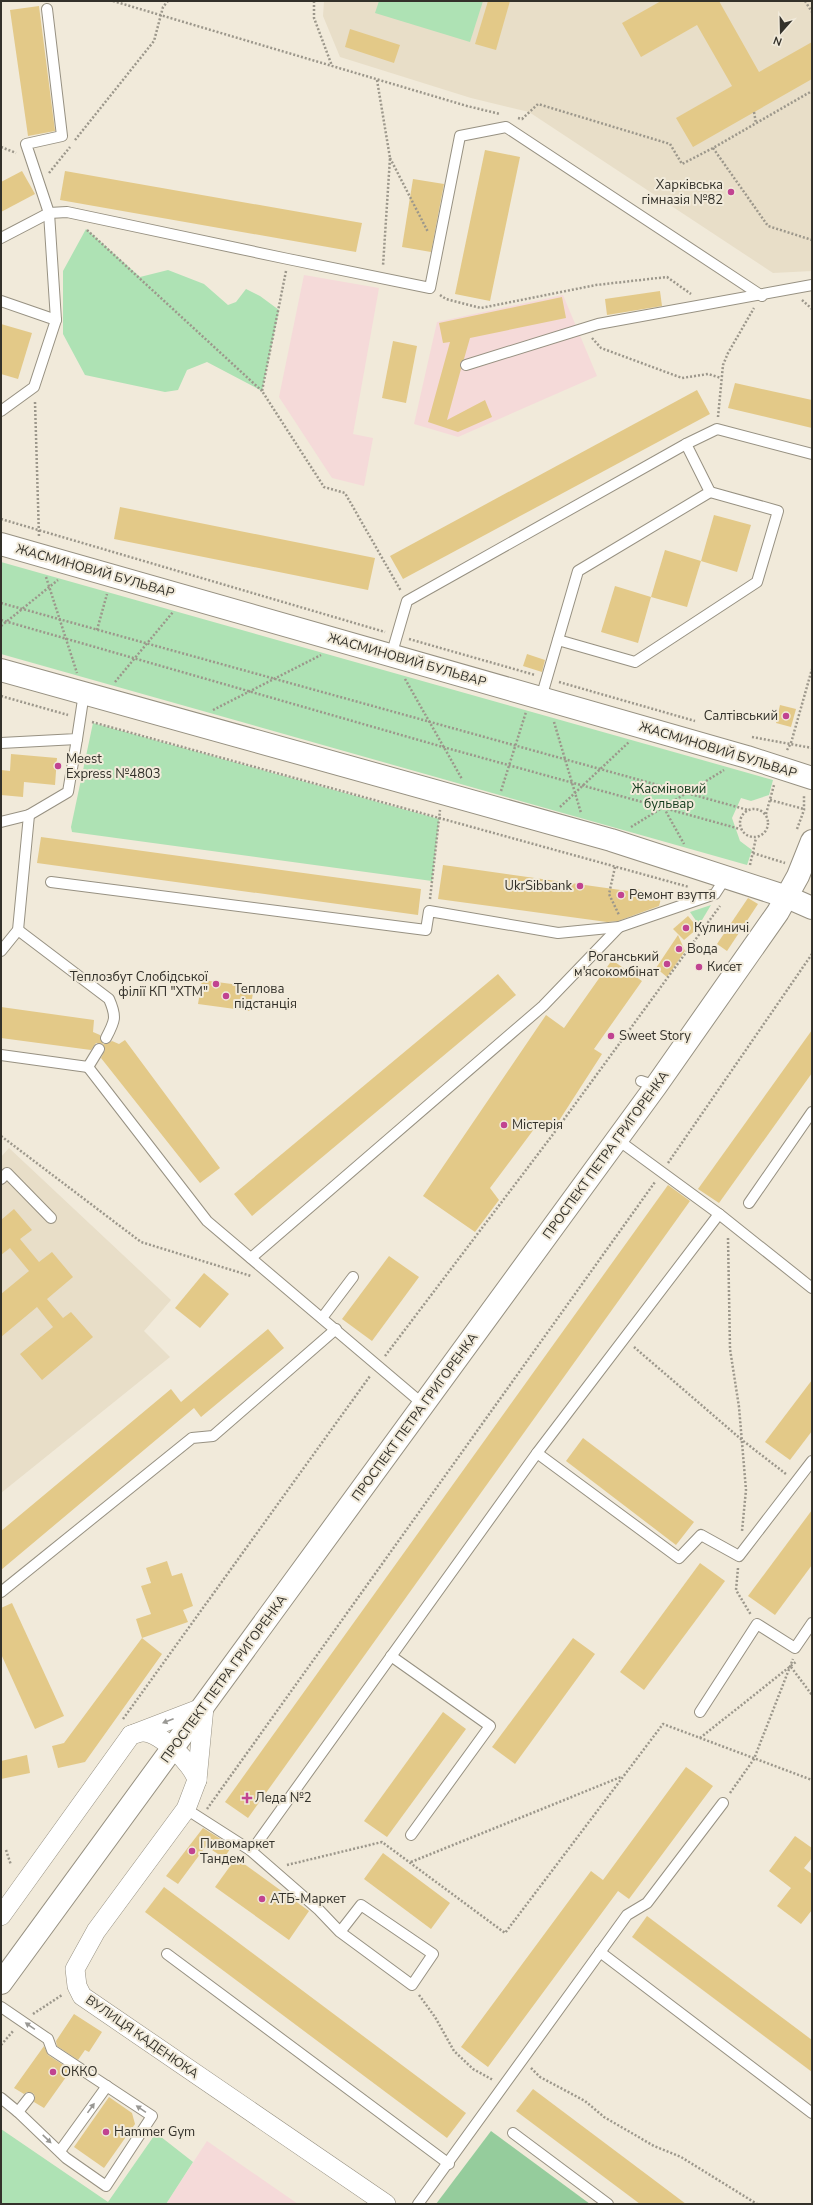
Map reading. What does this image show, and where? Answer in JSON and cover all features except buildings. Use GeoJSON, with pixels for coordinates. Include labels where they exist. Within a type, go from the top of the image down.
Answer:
{"type":"FeatureCollection","features":[{"type":"Feature","properties":{"kind":"street","name":"ЖАСМИНОВИЙ БУЛЬВАР"},"geometry":{"type":"LineString","coordinates":[[1,544],[391,656],[539,692],[644,727],[750,747],[808,785]]}},
{"type":"Feature","properties":{"kind":"street"},"geometry":{"type":"LineString","coordinates":[[1,670],[611,840],[720,886],[787,897],[812,908]]}},
{"type":"Feature","properties":{"kind":"street","name":"ПРОСПЕКТ ПЕТРА ГРИГОРЕНКА"},"geometry":{"type":"LineString","coordinates":[[1,1983],[618,1140],[648,1084],[749,955],[787,897],[803,838]]}},
{"type":"Feature","properties":{"kind":"street"},"geometry":{"type":"LineString","coordinates":[[1,1916],[126,1729],[204,1707]]}},
{"type":"Feature","properties":{"kind":"street","name":"ВУЛИЦЯ КАДЕНЮКА"},"geometry":{"type":"LineString","coordinates":[[204,1707],[193,1813],[96,1931],[75,1969],[77,1986],[82,1996],[386,2204]]}},
{"type":"Feature","properties":{"kind":"street"},"geometry":{"type":"LineString","coordinates":[[126,1729],[156,1736],[189,1764],[195,1772],[197,1780]]}},
{"type":"Feature","properties":{"kind":"lane"},"geometry":{"type":"LineString","coordinates":[[1,412],[34,387],[56,320],[49,213],[26,144],[62,136],[47,9]]}},
{"type":"Feature","properties":{"kind":"lane"},"geometry":{"type":"LineString","coordinates":[[1,238],[49,213],[67,212],[288,260],[430,288],[460,136],[506,127],[762,296]]}},
{"type":"Feature","properties":{"kind":"lane"},"geometry":{"type":"LineString","coordinates":[[466,365],[598,324],[762,296],[812,285]]}},
{"type":"Feature","properties":{"kind":"lane"},"geometry":{"type":"LineString","coordinates":[[1,301],[56,320]]}},
{"type":"Feature","properties":{"kind":"lane"},"geometry":{"type":"LineString","coordinates":[[391,656],[406,601],[686,444],[717,429],[812,454]]}},
{"type":"Feature","properties":{"kind":"lane"},"geometry":{"type":"LineString","coordinates":[[686,444],[710,492]]}},
{"type":"Feature","properties":{"kind":"lane"},"geometry":{"type":"LineString","coordinates":[[539,692],[558,640],[578,571],[710,492],[778,511],[757,582],[635,662],[558,640]]}},
{"type":"Feature","properties":{"kind":"lane"},"geometry":{"type":"LineString","coordinates":[[1,822],[29,815],[68,792],[80,719],[93,695]]}},
{"type":"Feature","properties":{"kind":"lane"},"geometry":{"type":"LineString","coordinates":[[1,743],[77,739]]}},
{"type":"Feature","properties":{"kind":"lane"},"geometry":{"type":"LineString","coordinates":[[1,951],[18,930],[29,815]]}},
{"type":"Feature","properties":{"kind":"lane"},"geometry":{"type":"LineString","coordinates":[[51,882],[426,930],[429,911],[558,933],[621,926],[720,886]]}},
{"type":"Feature","properties":{"kind":"lane"},"geometry":{"type":"LineString","coordinates":[[250,1258],[543,1006],[621,926]]}},
{"type":"Feature","properties":{"kind":"lane"},"geometry":{"type":"LineString","coordinates":[[18,930],[109,999],[115,1012],[114,1023],[106,1038]]}},
{"type":"Feature","properties":{"kind":"lane"},"geometry":{"type":"LineString","coordinates":[[88,1067],[99,1049]]}},
{"type":"Feature","properties":{"kind":"lane"},"geometry":{"type":"LineString","coordinates":[[1,1055],[88,1067],[207,1221],[424,1405]]}},
{"type":"Feature","properties":{"kind":"lane"},"geometry":{"type":"LineString","coordinates":[[749,1203],[812,1112]]}},
{"type":"Feature","properties":{"kind":"lane"},"geometry":{"type":"LineString","coordinates":[[618,1140],[719,1214],[812,1288]]}},
{"type":"Feature","properties":{"kind":"lane"},"geometry":{"type":"LineString","coordinates":[[1,1179],[7,1173],[51,1218]]}},
{"type":"Feature","properties":{"kind":"lane"},"geometry":{"type":"LineString","coordinates":[[250,1850],[537,1453],[719,1214]]}},
{"type":"Feature","properties":{"kind":"lane"},"geometry":{"type":"LineString","coordinates":[[322,1318],[353,1276]]}},
{"type":"Feature","properties":{"kind":"lane"},"geometry":{"type":"LineString","coordinates":[[1,1592],[192,1438],[213,1436],[336,1329]]}},
{"type":"Feature","properties":{"kind":"lane"},"geometry":{"type":"LineString","coordinates":[[537,1453],[679,1558],[701,1535],[739,1556],[812,1461]]}},
{"type":"Feature","properties":{"kind":"lane"},"geometry":{"type":"LineString","coordinates":[[700,1712],[756,1624],[795,1648],[812,1623]]}},
{"type":"Feature","properties":{"kind":"lane"},"geometry":{"type":"LineString","coordinates":[[391,1656],[490,1726],[411,1835]]}},
{"type":"Feature","properties":{"kind":"lane"},"geometry":{"type":"LineString","coordinates":[[418,2204],[627,1915],[647,1903],[723,1803]]}},
{"type":"Feature","properties":{"kind":"lane"},"geometry":{"type":"LineString","coordinates":[[193,1813],[250,1850],[319,1910],[340,1932],[412,1985],[433,1954],[361,1905],[340,1932]]}},
{"type":"Feature","properties":{"kind":"lane"},"geometry":{"type":"LineString","coordinates":[[600,1952],[812,2114]]}},
{"type":"Feature","properties":{"kind":"lane"},"geometry":{"type":"LineString","coordinates":[[167,1954],[448,2164]]}},
{"type":"Feature","properties":{"kind":"lane"},"geometry":{"type":"LineString","coordinates":[[1,2007],[48,2039],[52,2050],[152,2116],[106,2186],[60,2151],[1,2098]]}},
{"type":"Feature","properties":{"kind":"lane"},"geometry":{"type":"LineString","coordinates":[[60,2151],[107,2086]]}},
{"type":"Feature","properties":{"kind":"lane"},"geometry":{"type":"LineString","coordinates":[[18,2112],[29,2098]]}},
{"type":"Feature","properties":{"kind":"lane"},"geometry":{"type":"LineString","coordinates":[[513,2133],[608,2204]]}},
{"type":"Feature","properties":{"kind":"path"},"geometry":{"type":"LineString","coordinates":[[113,1],[467,106],[501,114]]}},
{"type":"Feature","properties":{"kind":"path"},"geometry":{"type":"LineString","coordinates":[[40,185],[154,41],[161,16],[168,1]]}},
{"type":"Feature","properties":{"kind":"path"},"geometry":{"type":"LineString","coordinates":[[314,1],[314,18],[333,66]]}},
{"type":"Feature","properties":{"kind":"path"},"geometry":{"type":"LineString","coordinates":[[805,1],[812,12]]}},
{"type":"Feature","properties":{"kind":"path"},"geometry":{"type":"LineString","coordinates":[[377,79],[390,158],[382,278]]}},
{"type":"Feature","properties":{"kind":"path"},"geometry":{"type":"LineString","coordinates":[[515,118],[522,119],[538,104],[670,144],[682,164],[714,148],[812,91]]}},
{"type":"Feature","properties":{"kind":"path"},"geometry":{"type":"LineString","coordinates":[[754,112],[756,123]]}},
{"type":"Feature","properties":{"kind":"path"},"geometry":{"type":"LineString","coordinates":[[714,148],[768,226],[812,240]]}},
{"type":"Feature","properties":{"kind":"path"},"geometry":{"type":"LineString","coordinates":[[390,158],[437,250]]}},
{"type":"Feature","properties":{"kind":"path"},"geometry":{"type":"LineString","coordinates":[[67,212],[262,391],[324,487],[345,493],[403,593]]}},
{"type":"Feature","properties":{"kind":"path"},"geometry":{"type":"LineString","coordinates":[[262,391],[288,260]]}},
{"type":"Feature","properties":{"kind":"path"},"geometry":{"type":"LineString","coordinates":[[430,288],[446,299],[481,308],[596,285],[667,277],[705,305]]}},
{"type":"Feature","properties":{"kind":"path"},"geometry":{"type":"LineString","coordinates":[[717,429],[721,378],[728,353],[762,296]]}},
{"type":"Feature","properties":{"kind":"path"},"geometry":{"type":"LineString","coordinates":[[582,329],[601,348],[682,378],[708,374],[721,378]]}},
{"type":"Feature","properties":{"kind":"path"},"geometry":{"type":"LineString","coordinates":[[1,626],[96,547]]}},
{"type":"Feature","properties":{"kind":"path"},"geometry":{"type":"LineString","coordinates":[[93,695],[134,658],[203,578]]}},
{"type":"Feature","properties":{"kind":"path"},"geometry":{"type":"LineString","coordinates":[[1,603],[685,794],[748,810],[758,809],[766,815]]}},
{"type":"Feature","properties":{"kind":"path"},"geometry":{"type":"LineString","coordinates":[[1,620],[583,786],[740,828]]}},
{"type":"Feature","properties":{"kind":"path"},"geometry":{"type":"LineString","coordinates":[[189,722],[372,628]]}},
{"type":"Feature","properties":{"kind":"path"},"geometry":{"type":"LineString","coordinates":[[391,656],[432,724],[443,746],[486,805],[488,832]]}},
{"type":"Feature","properties":{"kind":"path"},"geometry":{"type":"LineString","coordinates":[[783,756],[791,743],[812,669]]}},
{"type":"Feature","properties":{"kind":"path"},"geometry":{"type":"LineString","coordinates":[[486,805],[509,765],[515,747],[539,692]]}},
{"type":"Feature","properties":{"kind":"path"},"geometry":{"type":"LineString","coordinates":[[539,692],[566,761],[586,833]]}},
{"type":"Feature","properties":{"kind":"path"},"geometry":{"type":"LineString","coordinates":[[1,696],[615,867],[720,886],[726,898],[554,1133],[377,1366],[126,1729]]}},
{"type":"Feature","properties":{"kind":"path"},"geometry":{"type":"LineString","coordinates":[[545,821],[661,711]]}},
{"type":"Feature","properties":{"kind":"path"},"geometry":{"type":"LineString","coordinates":[[155,740],[162,736]]}},
{"type":"Feature","properties":{"kind":"path"},"geometry":{"type":"LineString","coordinates":[[791,743],[812,748]]}},
{"type":"Feature","properties":{"kind":"path"},"geometry":{"type":"LineString","coordinates":[[611,840],[685,794],[750,747]]}},
{"type":"Feature","properties":{"kind":"path"},"geometry":{"type":"LineString","coordinates":[[748,810],[739,820],[740,828],[746,836],[756,838],[765,833],[767,829],[768,819],[766,815],[775,781]]}},
{"type":"Feature","properties":{"kind":"path"},"geometry":{"type":"LineString","coordinates":[[803,838],[804,810],[808,785]]}},
{"type":"Feature","properties":{"kind":"path"},"geometry":{"type":"LineString","coordinates":[[429,911],[442,793]]}},
{"type":"Feature","properties":{"kind":"path"},"geometry":{"type":"LineString","coordinates":[[770,800],[804,810]]}},
{"type":"Feature","properties":{"kind":"path"},"geometry":{"type":"LineString","coordinates":[[750,866],[756,838]]}},
{"type":"Feature","properties":{"kind":"path"},"geometry":{"type":"LineString","coordinates":[[753,853],[785,863]]}},
{"type":"Feature","properties":{"kind":"path"},"geometry":{"type":"LineString","coordinates":[[783,868],[788,856]]}},
{"type":"Feature","properties":{"kind":"path"},"geometry":{"type":"LineString","coordinates":[[615,867],[609,894],[621,926]]}},
{"type":"Feature","properties":{"kind":"path"},"geometry":{"type":"LineString","coordinates":[[193,1813],[662,1172],[812,954]]}},
{"type":"Feature","properties":{"kind":"path"},"geometry":{"type":"LineString","coordinates":[[1,1136],[141,1242],[255,1278]]}},
{"type":"Feature","properties":{"kind":"path"},"geometry":{"type":"LineString","coordinates":[[728,1221],[730,1349],[740,1407],[746,1490],[736,1590],[756,1624]]}},
{"type":"Feature","properties":{"kind":"path"},"geometry":{"type":"LineString","coordinates":[[624,1338],[742,1440],[796,1482]]}},
{"type":"Feature","properties":{"kind":"path"},"geometry":{"type":"LineString","coordinates":[[723,1803],[754,1759],[791,1666],[795,1648]]}},
{"type":"Feature","properties":{"kind":"path"},"geometry":{"type":"LineString","coordinates":[[700,1738],[802,1658]]}},
{"type":"Feature","properties":{"kind":"path"},"geometry":{"type":"LineString","coordinates":[[791,1666],[812,1695]]}},
{"type":"Feature","properties":{"kind":"path"},"geometry":{"type":"LineString","coordinates":[[271,1868],[382,1842],[505,1933],[663,1724],[812,1780]]}},
{"type":"Feature","properties":{"kind":"path"},"geometry":{"type":"LineString","coordinates":[[410,1862],[622,1777]]}},
{"type":"Feature","properties":{"kind":"path"},"geometry":{"type":"LineString","coordinates":[[6,1850],[11,1866]]}},
{"type":"Feature","properties":{"kind":"path"},"geometry":{"type":"LineString","coordinates":[[412,1985],[435,2017],[454,2051],[473,2069],[504,2086]]}},
{"type":"Feature","properties":{"kind":"path"},"geometry":{"type":"LineString","coordinates":[[522,2061],[540,2077],[585,2101],[604,2117],[654,2146],[681,2157],[757,2204]]}},
{"type":"Feature","properties":{"kind":"shaded area","name":"Харківська гімназія №82"},"geometry":{"type":"Polygon","coordinates":[[[324,1],[812,1],[812,271],[773,273],[529,112],[471,98],[340,57],[323,16],[324,1]]]}},
{"type":"Feature","properties":{"kind":"shaded area"},"geometry":{"type":"Polygon","coordinates":[[[304,275],[379,288],[353,434],[373,438],[364,486],[332,478],[279,397],[304,275]]]}},
{"type":"Feature","properties":{"kind":"shaded area"},"geometry":{"type":"Polygon","coordinates":[[[563,295],[597,376],[458,437],[414,424],[437,322],[563,295]]]}},
{"type":"Feature","properties":{"kind":"shaded area"},"geometry":{"type":"Polygon","coordinates":[[[9,1148],[171,1300],[144,1331],[170,1357],[1,1493],[1,1157],[9,1148]]]}},
{"type":"Feature","properties":{"kind":"shaded area"},"geometry":{"type":"Polygon","coordinates":[[[207,2141],[298,2204],[166,2204],[207,2141]]]}},
{"type":"Feature","properties":{"kind":"green space"},"geometry":{"type":"Polygon","coordinates":[[[379,1],[483,1],[470,42],[375,13],[379,1]]]}},
{"type":"Feature","properties":{"kind":"green space"},"geometry":{"type":"Polygon","coordinates":[[[86,229],[140,277],[168,270],[204,284],[228,305],[236,302],[246,289],[260,296],[279,310],[262,391],[207,362],[187,370],[178,390],[165,392],[85,375],[63,334],[63,271],[86,229]]]}},
{"type":"Feature","properties":{"kind":"green space","name":"Жасміновий бульвар"},"geometry":{"type":"Polygon","coordinates":[[[1,562],[773,780],[769,795],[751,801],[741,798],[732,818],[740,841],[752,850],[747,865],[1,654],[1,562]]]}},
{"type":"Feature","properties":{"kind":"green space"},"geometry":{"type":"Polygon","coordinates":[[[93,723],[439,819],[432,881],[72,832],[71,827],[93,723]]]}},
{"type":"Feature","properties":{"kind":"green space"},"geometry":{"type":"Polygon","coordinates":[[[711,905],[699,925],[690,912],[711,905]]]}},
{"type":"Feature","properties":{"kind":"green space"},"geometry":{"type":"Polygon","coordinates":[[[1,2129],[108,2202],[156,2133],[193,2162],[166,2204],[1,2204],[1,2129]]]}},
{"type":"Feature","properties":{"kind":"green space"},"geometry":{"type":"Polygon","coordinates":[[[491,2131],[590,2204],[436,2204],[491,2131]]]}},
{"type":"Feature","properties":{"kind":"place","name":"Харківська гімназія №82"},"geometry":{"type":"Point","coordinates":[731,192]}},
{"type":"Feature","properties":{"kind":"place","name":"Салтівський"},"geometry":{"type":"Point","coordinates":[786,716]}},
{"type":"Feature","properties":{"kind":"place","name":"Meest Express №4803"},"geometry":{"type":"Point","coordinates":[58,766]}},
{"type":"Feature","properties":{"kind":"place","name":"UkrSibbank"},"geometry":{"type":"Point","coordinates":[580,886]}},
{"type":"Feature","properties":{"kind":"place","name":"Ремонт взуття"},"geometry":{"type":"Point","coordinates":[621,895]}},
{"type":"Feature","properties":{"kind":"place","name":"Кулиничі"},"geometry":{"type":"Point","coordinates":[686,928]}},
{"type":"Feature","properties":{"kind":"place","name":"Вода"},"geometry":{"type":"Point","coordinates":[679,949]}},
{"type":"Feature","properties":{"kind":"place","name":"Роганський м'ясокомбінат"},"geometry":{"type":"Point","coordinates":[667,964]}},
{"type":"Feature","properties":{"kind":"place","name":"Кисет"},"geometry":{"type":"Point","coordinates":[699,967]}},
{"type":"Feature","properties":{"kind":"place","name":"Теплозбут Слобідської філії КП \"ХТМ\""},"geometry":{"type":"Point","coordinates":[216,984]}},
{"type":"Feature","properties":{"kind":"place","name":"Теплова підстанція"},"geometry":{"type":"Point","coordinates":[226,996]}},
{"type":"Feature","properties":{"kind":"place","name":"Sweet Story"},"geometry":{"type":"Point","coordinates":[611,1036]}},
{"type":"Feature","properties":{"kind":"place","name":"Містерія"},"geometry":{"type":"Point","coordinates":[504,1125]}},
{"type":"Feature","properties":{"kind":"place","name":"Леда №2"},"geometry":{"type":"Point","coordinates":[247,1798]}},
{"type":"Feature","properties":{"kind":"place","name":"Пивомаркет Тандем"},"geometry":{"type":"Point","coordinates":[192,1851]}},
{"type":"Feature","properties":{"kind":"place","name":"АТБ-Маркет"},"geometry":{"type":"Point","coordinates":[262,1899]}},
{"type":"Feature","properties":{"kind":"place","name":"ОККО"},"geometry":{"type":"Point","coordinates":[53,2072]}},
{"type":"Feature","properties":{"kind":"place","name":"Hammer Gym"},"geometry":{"type":"Point","coordinates":[106,2132]}}]}
